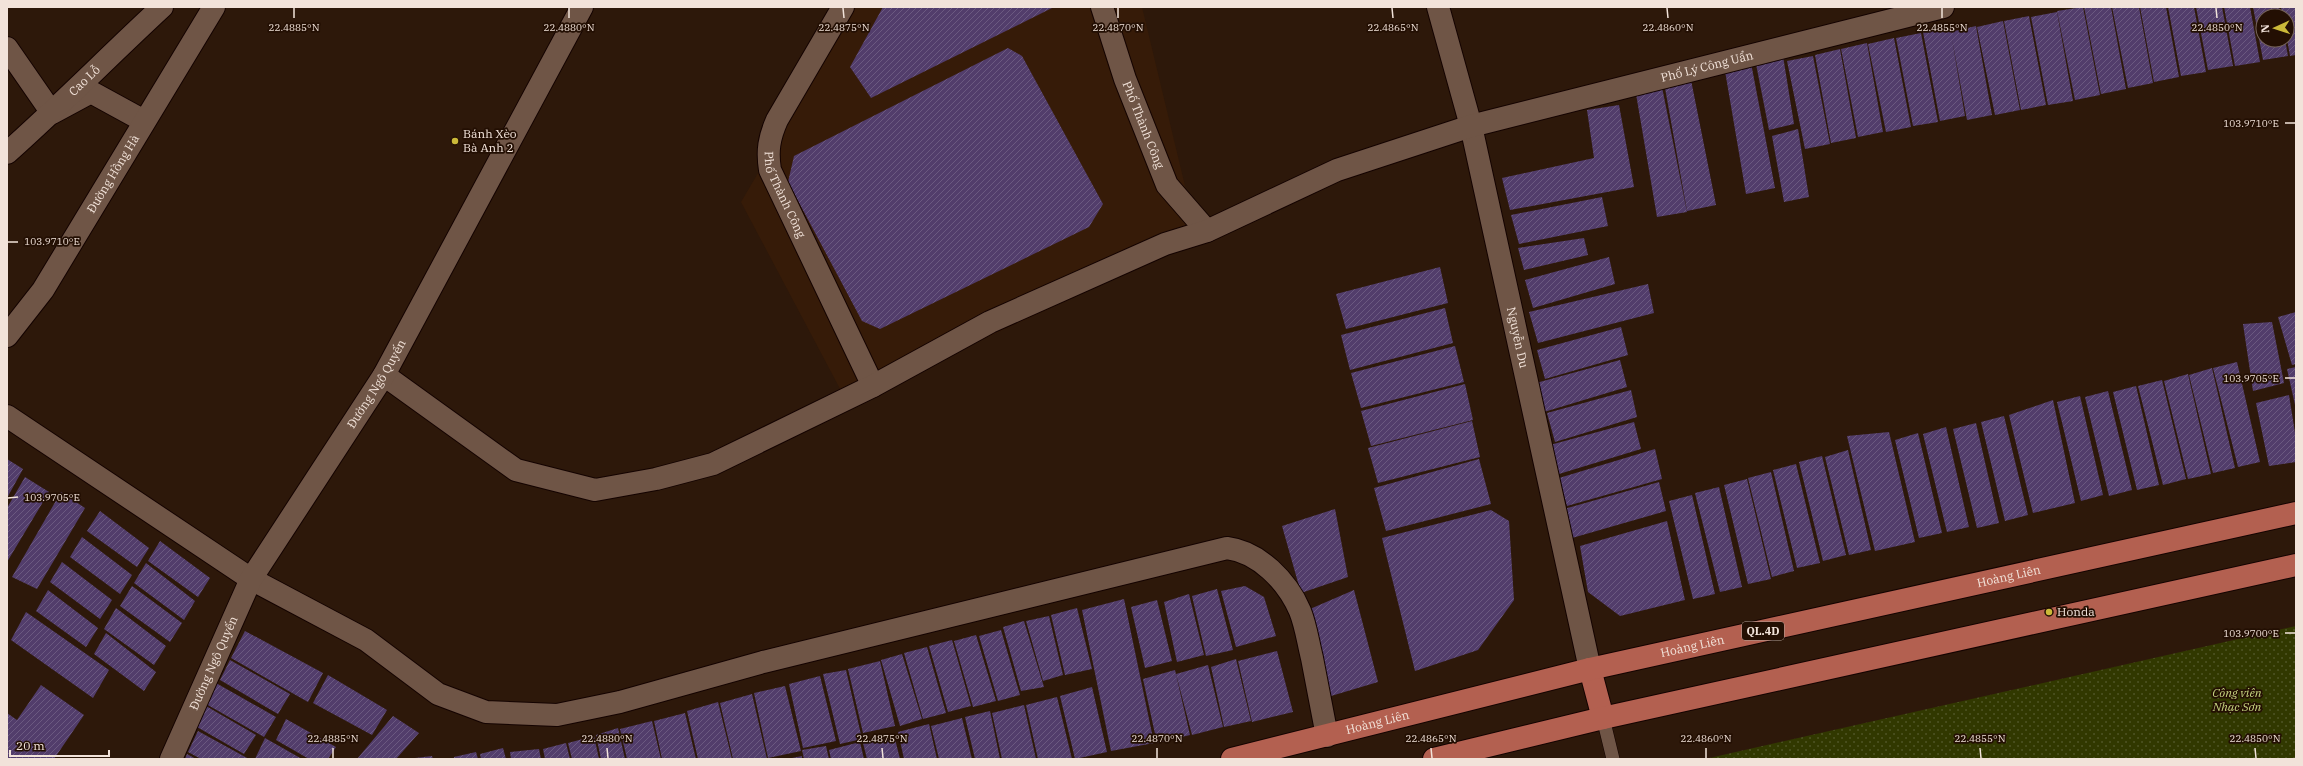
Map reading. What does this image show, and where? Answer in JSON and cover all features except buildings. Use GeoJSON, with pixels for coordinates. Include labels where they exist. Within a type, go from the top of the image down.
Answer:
{"type":"FeatureCollection","features":[{"type":"Feature","properties":{"kind":"main road","name":"Hoàng Liên"},"geometry":{"type":"LineString","coordinates":[[1232,759],[1590,669],[2296,514]]}},
{"type":"Feature","properties":{"kind":"main road"},"geometry":{"type":"LineString","coordinates":[[1434,759],[1603,718],[2296,565]]}},
{"type":"Feature","properties":{"kind":"main road"},"geometry":{"type":"LineString","coordinates":[[1590,669],[1603,718]]}},
{"type":"Feature","properties":{"kind":"street","name":"Cao Lỗ"},"geometry":{"type":"LineString","coordinates":[[7,153],[52,113],[106,59],[162,7]]}},
{"type":"Feature","properties":{"kind":"street","name":"Đường Hồng Hà"},"geometry":{"type":"LineString","coordinates":[[7,336],[43,290],[214,7]]}},
{"type":"Feature","properties":{"kind":"street","name":"Đường Ngô Quyến"},"geometry":{"type":"LineString","coordinates":[[171,759],[251,579],[384,375],[582,7]]}},
{"type":"Feature","properties":{"kind":"street","name":"Phố Thành Công"},"geometry":{"type":"LineString","coordinates":[[843,7],[777,120],[770,136],[767,153],[770,170],[873,386]]}},
{"type":"Feature","properties":{"kind":"street","name":"Phố Thành Công"},"geometry":{"type":"LineString","coordinates":[[1102,7],[1125,79],[1167,185],[1208,231]]}},
{"type":"Feature","properties":{"kind":"street","name":"Nguyễn Du"},"geometry":{"type":"LineString","coordinates":[[1438,7],[1471,126],[1590,669]]}},
{"type":"Feature","properties":{"kind":"street","name":"Phố Lý Công Uẩn"},"geometry":{"type":"LineString","coordinates":[[384,375],[516,470],[596,490],[656,480],[713,464],[873,386],[990,322],[1165,244],[1208,231],[1337,170],[1471,126],[1943,7]]}},
{"type":"Feature","properties":{"kind":"street"},"geometry":{"type":"LineString","coordinates":[[7,48],[52,113],[91,92],[144,121]]}},
{"type":"Feature","properties":{"kind":"street"},"geometry":{"type":"LineString","coordinates":[[7,416],[251,579],[366,640],[438,694],[486,712],[557,715],[620,702],[763,662],[1227,548],[1240,549],[1269,568],[1293,597],[1305,626],[1327,736]]}},
{"type":"Feature","properties":{"kind":"lane"},"geometry":{"type":"LineString","coordinates":[[1603,718],[1613,759]]}},
{"type":"Feature","properties":{"kind":"shaded area"},"geometry":{"type":"Polygon","coordinates":[[[856,7],[1142,7],[1198,240],[847,402],[741,202],[856,7]]]}},
{"type":"Feature","properties":{"kind":"green space","name":"Công viên Nhạc Sơn"},"geometry":{"type":"Polygon","coordinates":[[[2296,626],[2296,759],[1705,759],[2296,626]]]}},
{"type":"Feature","properties":{"kind":"place","name":"Bánh Xèo Bà Anh 2"},"geometry":{"type":"Point","coordinates":[455,141]}},
{"type":"Feature","properties":{"kind":"place","name":"Honda"},"geometry":{"type":"Point","coordinates":[2049,612]}}]}
